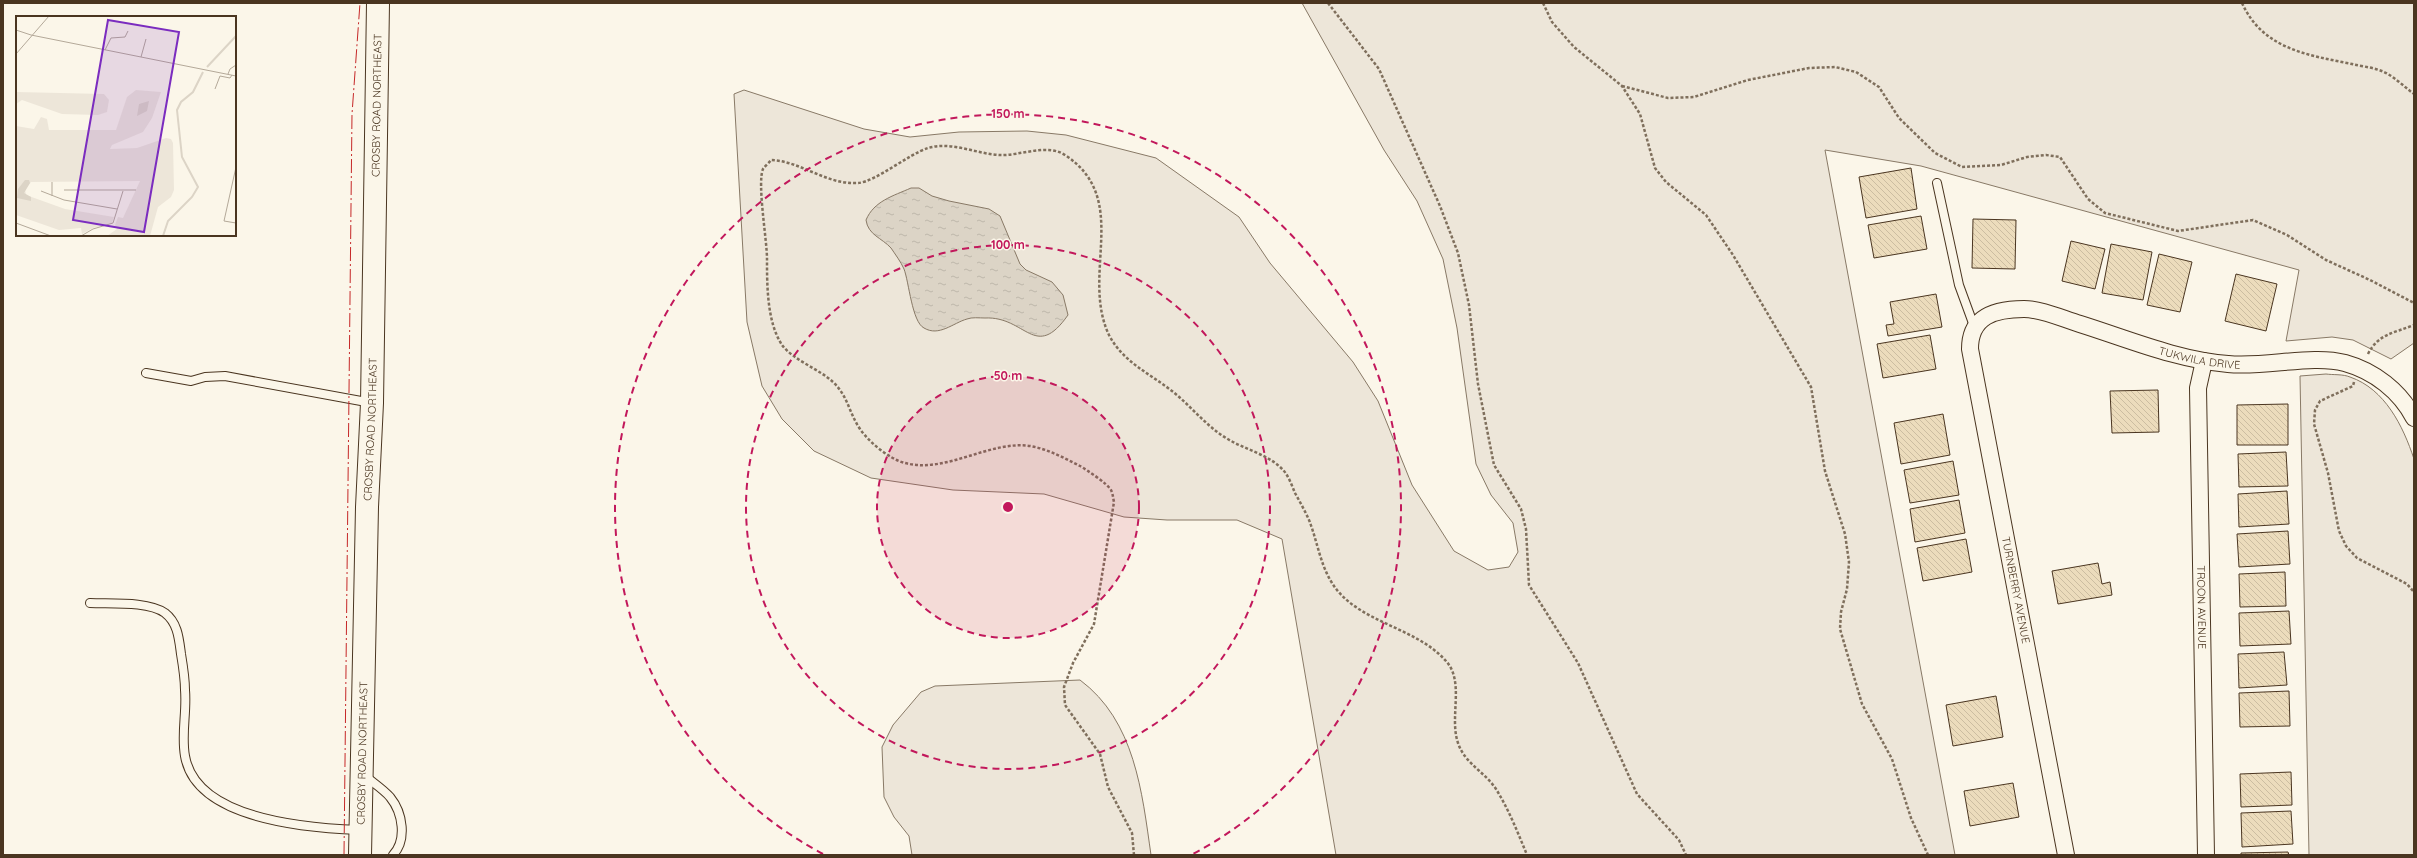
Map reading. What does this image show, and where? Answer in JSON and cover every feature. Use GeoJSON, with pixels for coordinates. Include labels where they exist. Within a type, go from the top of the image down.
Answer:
{"type":"FeatureCollection","features":[{"type":"Feature","properties":{"kind":"street","name":"CROSBY ROAD NORTHEAST"},"geometry":{"type":"LineString","coordinates":[[360,855],[367,507],[372,403],[378,3]]}},
{"type":"Feature","properties":{"kind":"street","name":"TUKWILA DRIVE"},"geometry":{"type":"LineString","coordinates":[[1974,326],[1992,314],[2026,309],[2204,361],[2260,365],[2318,360],[2345,363],[2360,368],[2376,377],[2398,394],[2414,418]]}},
{"type":"Feature","properties":{"kind":"street","name":"TURNBERRY AVENUE"},"geometry":{"type":"LineString","coordinates":[[1974,326],[1970,338],[1970,349],[2066,855]]}},
{"type":"Feature","properties":{"kind":"street","name":"TROON AVENUE"},"geometry":{"type":"LineString","coordinates":[[2204,361],[2198,388],[2206,855]]}},
{"type":"Feature","properties":{"kind":"lane"},"geometry":{"type":"LineString","coordinates":[[1937,183],[1959,285],[1974,326]]}},
{"type":"Feature","properties":{"kind":"lane"},"geometry":{"type":"LineString","coordinates":[[146,373],[191,381],[205,377],[225,376],[372,403]]}},
{"type":"Feature","properties":{"kind":"lane"},"geometry":{"type":"LineString","coordinates":[[90,603],[149,606],[163,612],[173,620],[178,635],[186,691],[185,756],[191,776],[205,791],[225,805],[308,828],[360,830]]}},
{"type":"Feature","properties":{"kind":"lane"},"geometry":{"type":"LineString","coordinates":[[362,772],[390,798],[396,809],[402,837],[401,844],[393,855]]}},
{"type":"Feature","properties":{"kind":"path"},"geometry":{"type":"LineString","coordinates":[[1328,3],[1379,69],[1386,82],[1440,206],[1458,253],[1469,305],[1478,384],[1494,465],[1521,509],[1526,529],[1529,585],[1578,663],[1636,794],[1679,840],[1686,855]]}},
{"type":"Feature","properties":{"kind":"path"},"geometry":{"type":"LineString","coordinates":[[1543,3],[1552,22],[1574,48],[1622,86],[1640,114],[1655,168],[1666,182],[1706,215],[1734,255],[1811,387],[1825,471],[1845,534],[1849,562],[1847,589],[1841,612],[1840,628],[1862,704],[1892,759],[1911,818],[1928,855]]}},
{"type":"Feature","properties":{"kind":"path"},"geometry":{"type":"LineString","coordinates":[[2242,3],[2249,18],[2264,35],[2283,46],[2329,59],[2380,70],[2414,94]]}},
{"type":"Feature","properties":{"kind":"path"},"geometry":{"type":"LineString","coordinates":[[1622,86],[1668,98],[1694,97],[1748,80],[1809,68],[1835,67],[1856,72],[1879,87],[1899,118],[1936,153],[1962,167],[2000,165],[2027,157],[2046,155],[2060,157],[2088,199],[2105,213],[2178,231],[2253,220],[2287,235],[2326,260],[2370,280],[2414,303]]}},
{"type":"Feature","properties":{"kind":"path"},"geometry":{"type":"LineString","coordinates":[[1134,855],[1132,833],[1108,787],[1100,754],[1065,705],[1064,687],[1073,663],[1094,624],[1114,502],[1111,489],[1080,466],[1055,453],[1030,446],[1013,446],[927,465],[905,463],[888,455],[872,442],[860,428],[842,390],[827,376],[802,361],[782,345],[773,321],[767,287],[767,244],[761,197],[763,170],[771,160],[782,160],[830,180],[862,183],[929,148],[951,145],[972,152],[1002,155],[1046,149],[1063,153],[1068,157],[1087,175],[1099,194],[1102,229],[1099,275],[1101,306],[1110,335],[1130,362],[1173,391],[1206,424],[1230,441],[1260,453],[1285,472],[1308,520],[1332,584],[1354,606],[1417,638],[1436,651],[1449,664],[1455,682],[1454,716],[1458,743],[1469,763],[1494,787],[1513,820],[1527,855]]}},
{"type":"Feature","properties":{"kind":"path"},"geometry":{"type":"LineString","coordinates":[[2414,325],[2381,337],[2374,343],[2360,368],[2353,386],[2320,401],[2314,410],[2314,424],[2328,473],[2339,531],[2346,546],[2357,558],[2407,584],[2414,592]]}},
{"type":"Feature","properties":{"kind":"shaded area"},"geometry":{"type":"Polygon","coordinates":[[[1302,3],[2414,3],[2414,343],[2391,359],[2353,340],[2332,337],[2286,341],[2299,270],[1921,166],[1825,150],[1955,855],[1336,855],[1282,539],[1237,520],[1167,520],[1124,517],[1044,494],[953,490],[871,478],[814,451],[782,419],[762,386],[747,322],[734,94],[744,90],[864,129],[910,137],[959,132],[1027,131],[1066,135],[1156,158],[1239,217],[1270,263],[1353,362],[1378,401],[1412,485],[1454,551],[1488,570],[1509,567],[1518,552],[1513,523],[1491,495],[1476,464],[1457,328],[1443,259],[1417,201],[1384,150],[1302,3]]]}},
{"type":"Feature","properties":{"kind":"shaded area"},"geometry":{"type":"Polygon","coordinates":[[[2326,374],[2347,376],[2373,390],[2391,410],[2410,446],[2414,459],[2414,855],[2309,855],[2300,376],[2326,374]]]}},
{"type":"Feature","properties":{"kind":"shaded area"},"geometry":{"type":"Polygon","coordinates":[[[1080,680],[1098,697],[1113,716],[1133,759],[1144,807],[1151,855],[912,855],[909,836],[894,817],[884,797],[882,747],[893,725],[921,692],[935,686],[1080,680]]]}},
{"type":"Feature","properties":{"kind":"water"},"geometry":{"type":"Polygon","coordinates":[[[911,188],[919,188],[932,196],[949,201],[989,209],[1000,216],[1020,264],[1026,270],[1052,282],[1063,295],[1068,315],[1057,329],[1047,335],[1038,336],[1011,323],[999,319],[985,318],[969,318],[941,330],[935,331],[924,328],[920,324],[914,310],[903,266],[891,248],[872,233],[866,220],[869,213],[879,204],[911,188]]]}},
{"type":"Feature","properties":{"kind":"building"},"geometry":{"type":"Polygon","coordinates":[[[1911,168],[1917,209],[1866,218],[1859,177],[1911,168]]]}},
{"type":"Feature","properties":{"kind":"building"},"geometry":{"type":"Polygon","coordinates":[[[1921,216],[1927,249],[1874,258],[1868,225],[1921,216]]]}},
{"type":"Feature","properties":{"kind":"building"},"geometry":{"type":"Polygon","coordinates":[[[1973,219],[2016,220],[2015,269],[1972,268],[1973,219]]]}},
{"type":"Feature","properties":{"kind":"building"},"geometry":{"type":"Polygon","coordinates":[[[2071,241],[2105,249],[2095,289],[2062,281],[2071,241]]]}},
{"type":"Feature","properties":{"kind":"building"},"geometry":{"type":"Polygon","coordinates":[[[2111,244],[2152,252],[2143,300],[2102,293],[2111,244]]]}},
{"type":"Feature","properties":{"kind":"building"},"geometry":{"type":"Polygon","coordinates":[[[2159,254],[2192,262],[2180,312],[2147,305],[2159,254]]]}},
{"type":"Feature","properties":{"kind":"building"},"geometry":{"type":"Polygon","coordinates":[[[2236,274],[2277,284],[2266,331],[2225,321],[2236,274]]]}},
{"type":"Feature","properties":{"kind":"building"},"geometry":{"type":"Polygon","coordinates":[[[1936,294],[1942,327],[1888,336],[1886,325],[1894,324],[1890,302],[1936,294]]]}},
{"type":"Feature","properties":{"kind":"building"},"geometry":{"type":"Polygon","coordinates":[[[1930,335],[1936,369],[1883,378],[1877,344],[1930,335]]]}},
{"type":"Feature","properties":{"kind":"building"},"geometry":{"type":"Polygon","coordinates":[[[2158,390],[2159,432],[2112,433],[2110,391],[2158,390]]]}},
{"type":"Feature","properties":{"kind":"building"},"geometry":{"type":"Polygon","coordinates":[[[2288,404],[2288,445],[2237,445],[2237,405],[2288,404]]]}},
{"type":"Feature","properties":{"kind":"building"},"geometry":{"type":"Polygon","coordinates":[[[1943,414],[1950,455],[1901,464],[1894,423],[1943,414]]]}},
{"type":"Feature","properties":{"kind":"building"},"geometry":{"type":"Polygon","coordinates":[[[2286,452],[2288,486],[2239,487],[2238,454],[2286,452]]]}},
{"type":"Feature","properties":{"kind":"building"},"geometry":{"type":"Polygon","coordinates":[[[1953,461],[1959,495],[1910,503],[1904,470],[1953,461]]]}},
{"type":"Feature","properties":{"kind":"building"},"geometry":{"type":"Polygon","coordinates":[[[2287,491],[2289,524],[2239,527],[2238,494],[2287,491]]]}},
{"type":"Feature","properties":{"kind":"building"},"geometry":{"type":"Polygon","coordinates":[[[1959,500],[1965,533],[1915,542],[1910,509],[1959,500]]]}},
{"type":"Feature","properties":{"kind":"building"},"geometry":{"type":"Polygon","coordinates":[[[2288,531],[2290,564],[2239,567],[2237,534],[2288,531]]]}},
{"type":"Feature","properties":{"kind":"building"},"geometry":{"type":"Polygon","coordinates":[[[1966,539],[1972,572],[1923,581],[1917,548],[1966,539]]]}},
{"type":"Feature","properties":{"kind":"building"},"geometry":{"type":"Polygon","coordinates":[[[2098,563],[2102,584],[2110,582],[2112,595],[2058,604],[2052,571],[2098,563]]]}},
{"type":"Feature","properties":{"kind":"building"},"geometry":{"type":"Polygon","coordinates":[[[2285,572],[2286,606],[2240,607],[2239,574],[2285,572]]]}},
{"type":"Feature","properties":{"kind":"building"},"geometry":{"type":"Polygon","coordinates":[[[2289,611],[2291,644],[2240,646],[2239,613],[2289,611]]]}},
{"type":"Feature","properties":{"kind":"building"},"geometry":{"type":"Polygon","coordinates":[[[2284,652],[2287,685],[2239,688],[2238,654],[2284,652]]]}},
{"type":"Feature","properties":{"kind":"building"},"geometry":{"type":"Polygon","coordinates":[[[2289,691],[2290,726],[2240,727],[2239,693],[2289,691]]]}},
{"type":"Feature","properties":{"kind":"building"},"geometry":{"type":"Polygon","coordinates":[[[1996,696],[2003,737],[1953,746],[1946,705],[1996,696]]]}},
{"type":"Feature","properties":{"kind":"building"},"geometry":{"type":"Polygon","coordinates":[[[2291,772],[2292,805],[2241,807],[2240,774],[2291,772]]]}},
{"type":"Feature","properties":{"kind":"building"},"geometry":{"type":"Polygon","coordinates":[[[2013,783],[2019,817],[1970,826],[1964,791],[2013,783]]]}},
{"type":"Feature","properties":{"kind":"building"},"geometry":{"type":"Polygon","coordinates":[[[2291,811],[2293,844],[2242,847],[2241,813],[2291,811]]]}},
{"type":"Feature","properties":{"kind":"building"},"geometry":{"type":"Polygon","coordinates":[[[2288,852],[2289,855],[2241,855],[2241,853],[2288,852]]]}},
{"type":"Feature","properties":{"kind":"power"},"geometry":{"type":"LineString","coordinates":[[344,855],[352,114],[360,3]]}}]}
